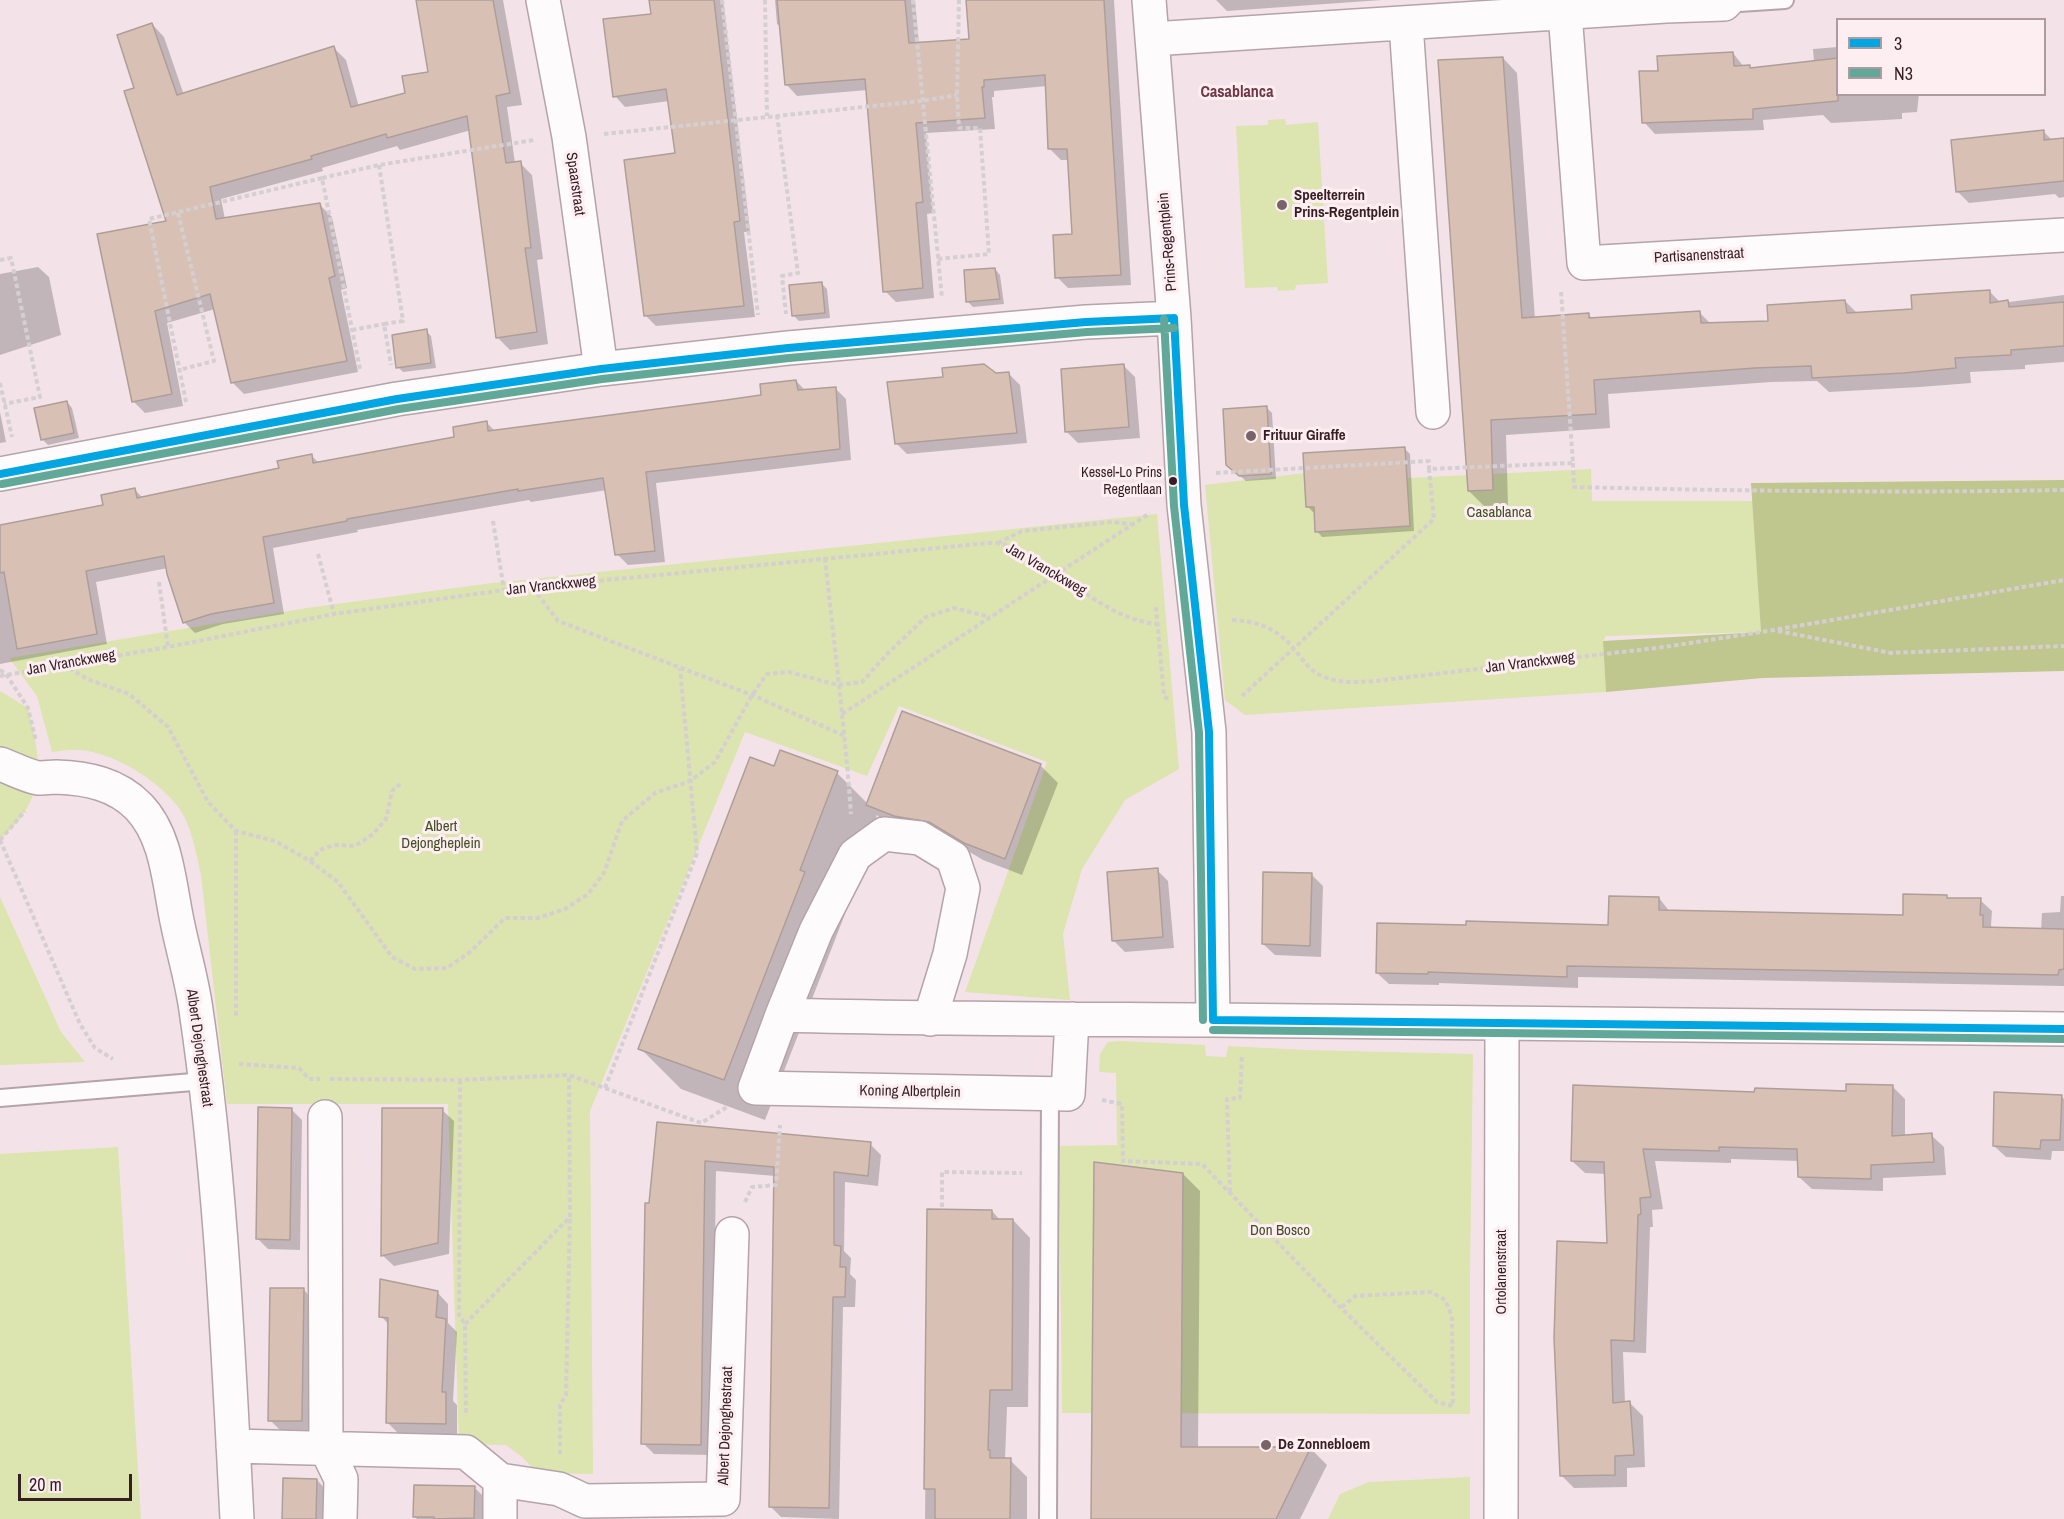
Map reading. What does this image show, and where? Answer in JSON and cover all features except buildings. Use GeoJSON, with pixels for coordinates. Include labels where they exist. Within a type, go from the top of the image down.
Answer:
{"type":"FeatureCollection","features":[{"type":"Feature","properties":{"kind":"street","name":"Spaarstraat"},"geometry":{"type":"LineString","coordinates":[[543,0],[569,137],[601,369]]}},
{"type":"Feature","properties":{"kind":"street","name":"Prins-Regentplein"},"geometry":{"type":"LineString","coordinates":[[1149,0],[1174,318],[1184,505],[1209,732],[1228,1020]]}},
{"type":"Feature","properties":{"kind":"street"},"geometry":{"type":"LineString","coordinates":[[1152,39],[1726,2]]}},
{"type":"Feature","properties":{"kind":"street"},"geometry":{"type":"LineString","coordinates":[[1565,13],[1584,263]]}},
{"type":"Feature","properties":{"kind":"street"},"geometry":{"type":"LineString","coordinates":[[1406,24],[1433,412]]}},
{"type":"Feature","properties":{"kind":"street","name":"Partisanenstraat"},"geometry":{"type":"LineString","coordinates":[[1584,263],[2064,235]]}},
{"type":"Feature","properties":{"kind":"street"},"geometry":{"type":"LineString","coordinates":[[0,474],[398,399],[601,369],[776,349],[1086,322],[1174,318]]}},
{"type":"Feature","properties":{"kind":"street","name":"Albert Dejonghestraat"},"geometry":{"type":"LineString","coordinates":[[0,764],[38,778],[76,778],[104,784],[129,798],[149,820],[162,849],[196,1007],[204,1074],[220,1227],[237,1519]]}},
{"type":"Feature","properties":{"kind":"street"},"geometry":{"type":"LineString","coordinates":[[769,1089],[782,1015],[816,931],[855,855],[884,834],[920,838],[952,858],[963,888],[950,954],[930,1019]]}},
{"type":"Feature","properties":{"kind":"street"},"geometry":{"type":"LineString","coordinates":[[782,1015],[930,1019],[2064,1029]]}},
{"type":"Feature","properties":{"kind":"street"},"geometry":{"type":"LineString","coordinates":[[1059,1094],[1072,1019]]}},
{"type":"Feature","properties":{"kind":"street","name":"Ortolanenstraat"},"geometry":{"type":"LineString","coordinates":[[1501,1519],[1502,1024]]}},
{"type":"Feature","properties":{"kind":"street","name":"Koning Albertplein"},"geometry":{"type":"LineString","coordinates":[[769,1089],[1059,1094]]}},
{"type":"Feature","properties":{"kind":"street"},"geometry":{"type":"LineString","coordinates":[[325,1117],[326,1448],[341,1479],[340,1519]]}},
{"type":"Feature","properties":{"kind":"street","name":"Albert Dejonghestraat"},"geometry":{"type":"LineString","coordinates":[[500,1480],[559,1488],[585,1501],[723,1499],[732,1234]]}},
{"type":"Feature","properties":{"kind":"street"},"geometry":{"type":"LineString","coordinates":[[233,1446],[466,1452],[500,1480],[500,1519]]}},
{"type":"Feature","properties":{"kind":"lane"},"geometry":{"type":"LineString","coordinates":[[1726,2],[1785,0]]}},
{"type":"Feature","properties":{"kind":"lane"},"geometry":{"type":"LineString","coordinates":[[0,1098],[204,1074]]}},
{"type":"Feature","properties":{"kind":"lane"},"geometry":{"type":"LineString","coordinates":[[1048,1519],[1050,1173],[1059,1094]]}},
{"type":"Feature","properties":{"kind":"path"},"geometry":{"type":"LineString","coordinates":[[722,0],[776,349]]}},
{"type":"Feature","properties":{"kind":"path"},"geometry":{"type":"LineString","coordinates":[[765,0],[767,116]]}},
{"type":"Feature","properties":{"kind":"path"},"geometry":{"type":"LineString","coordinates":[[913,0],[946,334]]}},
{"type":"Feature","properties":{"kind":"path"},"geometry":{"type":"LineString","coordinates":[[938,259],[989,254],[980,128],[959,128],[957,95],[959,0]]}},
{"type":"Feature","properties":{"kind":"path"},"geometry":{"type":"LineString","coordinates":[[776,349],[783,276],[798,273],[777,115]]}},
{"type":"Feature","properties":{"kind":"path"},"geometry":{"type":"LineString","coordinates":[[352,330],[403,321],[379,165]]}},
{"type":"Feature","properties":{"kind":"path"},"geometry":{"type":"LineString","coordinates":[[193,437],[149,219],[322,178]]}},
{"type":"Feature","properties":{"kind":"path"},"geometry":{"type":"LineString","coordinates":[[178,213],[214,361],[179,370]]}},
{"type":"Feature","properties":{"kind":"path"},"geometry":{"type":"LineString","coordinates":[[0,260],[11,258],[40,397],[4,404],[0,383]]}},
{"type":"Feature","properties":{"kind":"path"},"geometry":{"type":"LineString","coordinates":[[1584,263],[1559,263],[1574,487],[1765,491],[2064,490]]}},
{"type":"Feature","properties":{"kind":"path"},"geometry":{"type":"LineString","coordinates":[[384,324],[398,399]]}},
{"type":"Feature","properties":{"kind":"path"},"geometry":{"type":"LineString","coordinates":[[1216,484],[1215,473],[1429,461],[1434,519],[1238,699],[1237,688]]}},
{"type":"Feature","properties":{"kind":"path"},"geometry":{"type":"LineString","coordinates":[[1429,469],[1573,462]]}},
{"type":"Feature","properties":{"kind":"path"},"geometry":{"type":"LineString","coordinates":[[842,714],[1147,514],[1184,505]]}},
{"type":"Feature","properties":{"kind":"path"},"geometry":{"type":"LineString","coordinates":[[493,521],[504,590]]}},
{"type":"Feature","properties":{"kind":"path"},"geometry":{"type":"LineString","coordinates":[[997,543],[1022,531],[1112,522],[1131,524]]}},
{"type":"Feature","properties":{"kind":"path","name":"Jan Vranckxweg"},"geometry":{"type":"LineString","coordinates":[[0,676],[168,647],[334,614],[504,590],[997,543],[1018,550],[1113,610],[1134,620],[1148,624],[1197,622]]}},
{"type":"Feature","properties":{"kind":"path"},"geometry":{"type":"LineString","coordinates":[[318,554],[334,614]]}},
{"type":"Feature","properties":{"kind":"path"},"geometry":{"type":"LineString","coordinates":[[825,558],[845,736],[855,855]]}},
{"type":"Feature","properties":{"kind":"path","name":"Jan Vranckxweg"},"geometry":{"type":"LineString","coordinates":[[1232,631],[1230,620],[1245,620],[1264,626],[1283,637],[1306,665],[1318,674],[1339,681],[1356,682],[1664,647],[2064,580]]}},
{"type":"Feature","properties":{"kind":"path"},"geometry":{"type":"LineString","coordinates":[[159,582],[168,647]]}},
{"type":"Feature","properties":{"kind":"path"},"geometry":{"type":"LineString","coordinates":[[533,588],[558,621],[752,695],[845,736]]}},
{"type":"Feature","properties":{"kind":"path"},"geometry":{"type":"LineString","coordinates":[[63,664],[87,679],[129,694],[168,727],[208,801],[236,831],[275,842],[310,861],[338,882],[392,957],[415,969],[447,968],[470,952],[506,918],[538,918],[565,909],[588,894],[604,873],[622,821],[655,793],[690,782],[715,762],[752,695],[767,674],[789,672],[838,685],[862,682],[926,616],[954,608],[990,617]]}},
{"type":"Feature","properties":{"kind":"path"},"geometry":{"type":"LineString","coordinates":[[1774,630],[1891,653],[2064,646]]}},
{"type":"Feature","properties":{"kind":"path"},"geometry":{"type":"LineString","coordinates":[[605,1088],[696,853],[680,668]]}},
{"type":"Feature","properties":{"kind":"path"},"geometry":{"type":"LineString","coordinates":[[310,861],[320,850],[334,845],[355,846],[373,834],[387,819],[392,791],[400,784]]}},
{"type":"Feature","properties":{"kind":"path"},"geometry":{"type":"LineString","coordinates":[[236,831],[236,1017]]}},
{"type":"Feature","properties":{"kind":"path"},"geometry":{"type":"LineString","coordinates":[[0,840],[80,1024],[95,1048],[117,1062]]}},
{"type":"Feature","properties":{"kind":"path"},"geometry":{"type":"LineString","coordinates":[[1228,1020],[1240,1098],[1227,1099],[1230,1193]]}},
{"type":"Feature","properties":{"kind":"path"},"geometry":{"type":"LineString","coordinates":[[204,1074],[236,1064],[298,1068],[309,1079],[460,1080],[569,1075],[701,1123],[769,1089],[776,1185],[752,1187],[732,1234]]}},
{"type":"Feature","properties":{"kind":"path"},"geometry":{"type":"LineString","coordinates":[[559,1488],[560,1405],[566,1395],[570,1216],[569,1075]]}},
{"type":"Feature","properties":{"kind":"path"},"geometry":{"type":"LineString","coordinates":[[460,1080],[459,1315],[465,1324],[466,1452]]}},
{"type":"Feature","properties":{"kind":"path"},"geometry":{"type":"LineString","coordinates":[[1059,1094],[1122,1104],[1123,1161],[1202,1164],[1341,1308],[1437,1402],[1453,1406],[1452,1316],[1446,1300],[1431,1292],[1355,1296],[1341,1308]]}},
{"type":"Feature","properties":{"kind":"path"},"geometry":{"type":"LineString","coordinates":[[942,1208],[942,1172],[1050,1173]]}},
{"type":"Feature","properties":{"kind":"path"},"geometry":{"type":"LineString","coordinates":[[465,1324],[570,1216]]}},
{"type":"Feature","properties":{"kind":"green space","name":"Speelterrein Prins-Regentplein"},"geometry":{"type":"Polygon","coordinates":[[[1285,119],[1286,125],[1318,122],[1328,283],[1296,285],[1295,290],[1278,291],[1277,287],[1245,288],[1236,126],[1268,125],[1268,120],[1285,119]]]}},
{"type":"Feature","properties":{"kind":"green space"},"geometry":{"type":"Polygon","coordinates":[[[1591,469],[1592,501],[1753,501],[1761,632],[1606,636],[1603,641],[1606,692],[1245,715],[1225,700],[1205,485],[1321,471],[1407,478],[1591,469]]]}},
{"type":"Feature","properties":{"kind":"green space"},"geometry":{"type":"Polygon","coordinates":[[[2064,480],[2064,671],[1763,678],[1606,692],[1603,641],[1761,632],[1751,483],[2064,480]]]}},
{"type":"Feature","properties":{"kind":"green space","name":"Albert Dejongheplein"},"geometry":{"type":"Polygon","coordinates":[[[1157,514],[1179,769],[1125,800],[1082,869],[1063,934],[1070,1000],[965,992],[1047,762],[899,706],[867,776],[745,732],[590,1111],[593,1474],[538,1473],[506,1445],[459,1444],[448,1104],[227,1104],[201,875],[187,823],[179,808],[170,798],[135,770],[93,752],[70,750],[52,752],[37,696],[9,658],[307,608],[484,584],[1157,514]]]}},
{"type":"Feature","properties":{"kind":"green space"},"geometry":{"type":"Polygon","coordinates":[[[0,691],[28,708],[38,763],[35,790],[30,803],[20,819],[0,840],[0,691]]]}},
{"type":"Feature","properties":{"kind":"green space"},"geometry":{"type":"Polygon","coordinates":[[[0,897],[61,1032],[85,1062],[0,1065],[0,897]]]}},
{"type":"Feature","properties":{"kind":"green space","name":"Don Bosco"},"geometry":{"type":"Polygon","coordinates":[[[1108,1042],[1205,1045],[1206,1056],[1226,1057],[1228,1046],[1473,1054],[1470,1414],[1062,1413],[1059,1146],[1117,1145],[1116,1073],[1099,1072],[1100,1054],[1108,1042]]]}},
{"type":"Feature","properties":{"kind":"green space"},"geometry":{"type":"Polygon","coordinates":[[[118,1147],[141,1519],[0,1519],[0,1154],[118,1147]]]}},
{"type":"Feature","properties":{"kind":"green space"},"geometry":{"type":"Polygon","coordinates":[[[1470,1477],[1470,1519],[1328,1519],[1340,1494],[1369,1482],[1470,1477]]]}},
{"type":"Feature","properties":{"kind":"transit line","name":"3"},"geometry":{"type":"LineString","coordinates":[[1174,318],[1184,505],[1209,732],[1213,1020]]}},
{"type":"Feature","properties":{"kind":"transit line","name":"3"},"geometry":{"type":"LineString","coordinates":[[0,474],[397,399],[601,369],[788,348],[1086,322],[1174,318]]}},
{"type":"Feature","properties":{"kind":"transit line","name":"N3"},"geometry":{"type":"LineString","coordinates":[[1164,319],[1174,506],[1199,733],[1203,1020]]}},
{"type":"Feature","properties":{"kind":"transit line","name":"N3"},"geometry":{"type":"LineString","coordinates":[[2,484],[399,409],[602,379],[789,358],[1087,332],[1174,328]]}},
{"type":"Feature","properties":{"kind":"transit line","name":"3"},"geometry":{"type":"LineString","coordinates":[[1213,1020],[2064,1029]]}},
{"type":"Feature","properties":{"kind":"transit line","name":"N3"},"geometry":{"type":"LineString","coordinates":[[1213,1030],[2064,1039]]}},
{"type":"Feature","properties":{"kind":"place","name":"Speelterrein Prins-Regentplein"},"geometry":{"type":"Point","coordinates":[1282,205]}},
{"type":"Feature","properties":{"kind":"place","name":"Frituur Giraffe"},"geometry":{"type":"Point","coordinates":[1251,436]}},
{"type":"Feature","properties":{"kind":"place","name":"Kessel-Lo Prins Regentlaan"},"geometry":{"type":"Point","coordinates":[1173,481]}},
{"type":"Feature","properties":{"kind":"place","name":"De Zonnebloem"},"geometry":{"type":"Point","coordinates":[1266,1445]}},
{"type":"Feature","properties":{"kind":"district","name":"Casablanca"},"geometry":{"type":"Point","coordinates":[1237,93]}}]}
